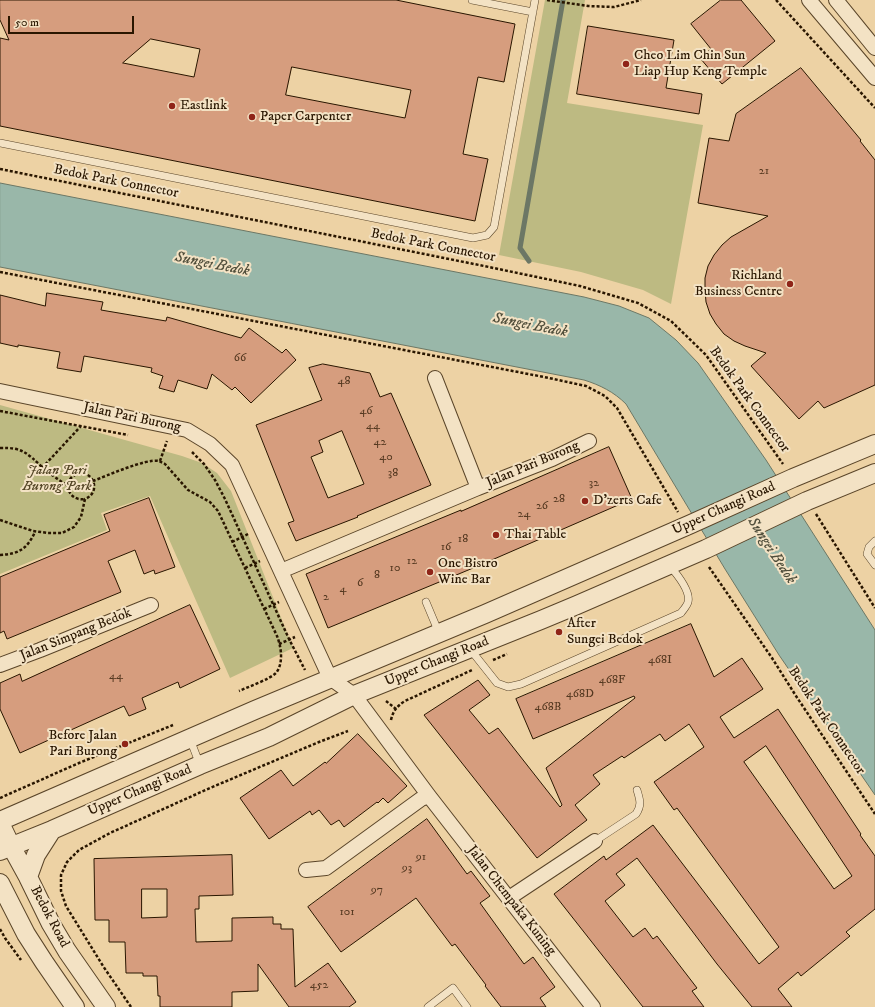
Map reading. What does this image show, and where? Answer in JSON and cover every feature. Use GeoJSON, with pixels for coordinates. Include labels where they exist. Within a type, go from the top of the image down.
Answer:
{"type":"FeatureCollection","features":[{"type":"Feature","properties":{"kind":"street"},"geometry":{"type":"LineString","coordinates":[[809,0],[875,78]]}},
{"type":"Feature","properties":{"kind":"street"},"geometry":{"type":"LineString","coordinates":[[836,0],[875,48]]}},
{"type":"Feature","properties":{"kind":"street","name":"Jalan Pari Burong"},"geometry":{"type":"LineString","coordinates":[[435,378],[478,488]]}},
{"type":"Feature","properties":{"kind":"street","name":"Jalan Pari Burong"},"geometry":{"type":"LineString","coordinates":[[0,390],[187,430],[210,444],[232,465],[330,678]]}},
{"type":"Feature","properties":{"kind":"street","name":"Jalan Pari Burong"},"geometry":{"type":"LineString","coordinates":[[281,571],[478,488],[552,459],[589,441]]}},
{"type":"Feature","properties":{"kind":"street","name":"Upper Changi Road"},"geometry":{"type":"LineString","coordinates":[[0,822],[108,773],[439,633],[686,521],[786,473],[875,444]]}},
{"type":"Feature","properties":{"kind":"street","name":"Upper Changi Road"},"geometry":{"type":"LineString","coordinates":[[6,849],[200,765],[269,737],[354,695],[541,620],[669,565],[705,555],[808,507],[875,473]]}},
{"type":"Feature","properties":{"kind":"street","name":"Jalan Simpang Bedok"},"geometry":{"type":"LineString","coordinates":[[0,665],[151,605]]}},
{"type":"Feature","properties":{"kind":"street"},"geometry":{"type":"LineString","coordinates":[[330,678],[354,695]]}},
{"type":"Feature","properties":{"kind":"street","name":"Jalan Chempaka Kuning"},"geometry":{"type":"LineString","coordinates":[[354,695],[429,796],[593,1007]]}},
{"type":"Feature","properties":{"kind":"street"},"geometry":{"type":"LineString","coordinates":[[306,870],[326,868],[420,799],[429,796]]}},
{"type":"Feature","properties":{"kind":"street","name":"Bedok Road"},"geometry":{"type":"LineString","coordinates":[[0,822],[6,849],[28,877],[66,951],[106,1007]]}},
{"type":"Feature","properties":{"kind":"street"},"geometry":{"type":"LineString","coordinates":[[28,877],[36,855],[52,830]]}},
{"type":"Feature","properties":{"kind":"street"},"geometry":{"type":"LineString","coordinates":[[509,898],[595,841]]}},
{"type":"Feature","properties":{"kind":"street","name":"Bedok Road"},"geometry":{"type":"LineString","coordinates":[[0,883],[30,940],[75,1007]]}},
{"type":"Feature","properties":{"kind":"lane"},"geometry":{"type":"LineString","coordinates":[[472,0],[533,12]]}},
{"type":"Feature","properties":{"kind":"lane"},"geometry":{"type":"LineString","coordinates":[[0,143],[473,238],[487,235],[494,227],[536,0]]}},
{"type":"Feature","properties":{"kind":"lane"},"geometry":{"type":"LineString","coordinates":[[875,541],[868,547],[867,554],[875,565]]}},
{"type":"Feature","properties":{"kind":"lane"},"geometry":{"type":"LineString","coordinates":[[470,649],[497,682],[508,687],[521,684],[681,613],[688,603],[688,595],[677,575],[669,565]]}},
{"type":"Feature","properties":{"kind":"lane"},"geometry":{"type":"LineString","coordinates":[[426,602],[439,633]]}},
{"type":"Feature","properties":{"kind":"lane"},"geometry":{"type":"LineString","coordinates":[[189,739],[200,765]]}},
{"type":"Feature","properties":{"kind":"lane"},"geometry":{"type":"LineString","coordinates":[[595,841],[636,814],[639,809],[640,802],[637,790]]}},
{"type":"Feature","properties":{"kind":"lane"},"geometry":{"type":"LineString","coordinates":[[428,1007],[453,988],[467,1007]]}},
{"type":"Feature","properties":{"kind":"path"},"geometry":{"type":"LineString","coordinates":[[547,0],[588,6],[614,7],[642,0]]}},
{"type":"Feature","properties":{"kind":"path"},"geometry":{"type":"LineString","coordinates":[[776,0],[875,108]]}},
{"type":"Feature","properties":{"kind":"path","name":"Bedok Park Connector"},"geometry":{"type":"LineString","coordinates":[[0,169],[580,286],[638,303],[671,321],[706,355],[786,473]]}},
{"type":"Feature","properties":{"kind":"path"},"geometry":{"type":"LineString","coordinates":[[0,272],[586,386],[605,396],[617,408],[686,521]]}},
{"type":"Feature","properties":{"kind":"path"},"geometry":{"type":"LineString","coordinates":[[0,411],[131,436]]}},
{"type":"Feature","properties":{"kind":"path"},"geometry":{"type":"LineString","coordinates":[[42,468],[95,411]]}},
{"type":"Feature","properties":{"kind":"path"},"geometry":{"type":"LineString","coordinates":[[160,461],[173,427]]}},
{"type":"Feature","properties":{"kind":"path"},"geometry":{"type":"LineString","coordinates":[[160,440],[167,442]]}},
{"type":"Feature","properties":{"kind":"path"},"geometry":{"type":"LineString","coordinates":[[0,448],[15,448],[22,451],[35,459],[42,468],[68,486]]}},
{"type":"Feature","properties":{"kind":"path"},"geometry":{"type":"LineString","coordinates":[[187,448],[204,464],[215,480],[305,671]]}},
{"type":"Feature","properties":{"kind":"path"},"geometry":{"type":"LineString","coordinates":[[93,481],[133,466],[160,461],[165,464],[188,490],[210,502],[218,511],[277,636],[280,648],[280,662],[276,673],[239,691]]}},
{"type":"Feature","properties":{"kind":"path"},"geometry":{"type":"LineString","coordinates":[[78,474],[87,475],[93,481],[94,486],[93,492],[90,496],[85,499],[78,500],[73,497],[68,486],[71,478],[78,474]]}},
{"type":"Feature","properties":{"kind":"path"},"geometry":{"type":"LineString","coordinates":[[0,520],[35,532],[62,534],[74,527],[81,517],[85,499]]}},
{"type":"Feature","properties":{"kind":"path"},"geometry":{"type":"LineString","coordinates":[[808,507],[875,608]]}},
{"type":"Feature","properties":{"kind":"path"},"geometry":{"type":"LineString","coordinates":[[0,555],[21,551],[29,544],[35,532]]}},
{"type":"Feature","properties":{"kind":"path"},"geometry":{"type":"LineString","coordinates":[[232,542],[242,537]]}},
{"type":"Feature","properties":{"kind":"path","name":"Bedok Park Connector"},"geometry":{"type":"LineString","coordinates":[[705,555],[796,696],[875,814]]}},
{"type":"Feature","properties":{"kind":"path"},"geometry":{"type":"LineString","coordinates":[[392,726],[392,714],[399,705],[405,701],[512,652]]}},
{"type":"Feature","properties":{"kind":"path"},"geometry":{"type":"LineString","coordinates":[[386,701],[396,709]]}},
{"type":"Feature","properties":{"kind":"path"},"geometry":{"type":"LineString","coordinates":[[0,798],[78,763],[178,723]]}},
{"type":"Feature","properties":{"kind":"path"},"geometry":{"type":"LineString","coordinates":[[131,1007],[103,966],[66,906],[61,891],[61,876],[67,862],[78,850],[110,833],[210,788],[348,731]]}},
{"type":"Feature","properties":{"kind":"green space"},"geometry":{"type":"Polygon","coordinates":[[[545,0],[585,0],[567,103],[703,125],[671,304],[643,290],[581,272],[499,255],[545,0]]]}},
{"type":"Feature","properties":{"kind":"green space","name":"Jalan Pari Burong Park"},"geometry":{"type":"Polygon","coordinates":[[[0,405],[182,456],[202,463],[217,473],[231,491],[293,648],[230,678],[150,496],[101,513],[107,530],[0,574],[0,405]]]}},
{"type":"Feature","properties":{"kind":"water","name":"Sungei Bedok"},"geometry":{"type":"Polygon","coordinates":[[[0,183],[584,297],[619,306],[649,318],[676,340],[698,363],[766,460],[875,630],[875,795],[779,655],[725,569],[626,404],[612,392],[584,380],[0,267],[0,183]]]}},
{"type":"Feature","properties":{"kind":"building","name":"Eastlink"},"geometry":{"type":"Polygon","coordinates":[[[0,0],[396,0],[515,24],[504,82],[478,77],[463,154],[488,159],[475,221],[0,126],[0,38],[9,40],[0,20],[0,0]],[[151,39],[123,63],[194,77],[200,49],[151,39]],[[292,67],[286,95],[405,118],[411,90],[292,67]]]}},
{"type":"Feature","properties":{"kind":"building"},"geometry":{"type":"Polygon","coordinates":[[[721,0],[741,0],[775,41],[722,84],[700,58],[711,49],[691,24],[721,0]]]}},
{"type":"Feature","properties":{"kind":"building","name":"Cheo Lim Chin Sun Liap Hup Keng Temple"},"geometry":{"type":"Polygon","coordinates":[[[588,26],[674,40],[666,88],[702,94],[699,114],[577,94],[588,26]]]}},
{"type":"Feature","properties":{"kind":"building","name":"Richland Business Centre"},"geometry":{"type":"Polygon","coordinates":[[[801,68],[861,140],[860,141],[875,160],[875,385],[824,408],[818,401],[799,419],[751,366],[766,353],[745,346],[724,334],[710,314],[706,302],[705,278],[708,266],[714,255],[731,237],[768,216],[698,203],[709,138],[729,141],[736,114],[801,68]]]}},
{"type":"Feature","properties":{"kind":"building"},"geometry":{"type":"Polygon","coordinates":[[[47,293],[103,302],[101,310],[166,321],[167,317],[241,338],[249,328],[282,353],[286,349],[296,360],[251,403],[235,387],[232,390],[212,374],[207,389],[178,380],[174,392],[159,388],[163,376],[151,372],[152,368],[84,356],[81,372],[57,368],[60,352],[18,345],[18,347],[0,343],[0,295],[45,306],[47,293]]]}},
{"type":"Feature","properties":{"kind":"building"},"geometry":{"type":"Polygon","coordinates":[[[323,364],[370,373],[380,397],[391,393],[431,485],[357,516],[358,517],[296,541],[288,523],[294,521],[256,425],[322,400],[309,368],[323,364]],[[342,431],[319,441],[323,452],[311,457],[328,498],[364,484],[342,431]]]}},
{"type":"Feature","properties":{"kind":"building"},"geometry":{"type":"Polygon","coordinates":[[[609,447],[632,499],[478,566],[328,628],[306,574],[461,511],[609,447]]]}},
{"type":"Feature","properties":{"kind":"building"},"geometry":{"type":"Polygon","coordinates":[[[149,498],[175,567],[155,574],[154,570],[144,574],[135,550],[108,561],[121,592],[7,639],[4,631],[0,633],[0,577],[110,531],[104,515],[149,498]]]}},
{"type":"Feature","properties":{"kind":"building"},"geometry":{"type":"Polygon","coordinates":[[[190,605],[220,669],[180,688],[178,682],[142,698],[146,709],[129,716],[124,706],[20,753],[0,709],[0,683],[20,674],[22,681],[190,605]]]}},
{"type":"Feature","properties":{"kind":"building"},"geometry":{"type":"Polygon","coordinates":[[[691,624],[714,677],[742,658],[763,689],[720,717],[734,738],[778,709],[861,834],[860,835],[875,856],[875,909],[846,932],[850,936],[801,976],[798,972],[778,989],[792,1007],[752,1007],[717,964],[637,858],[616,874],[625,885],[605,901],[633,937],[645,928],[653,939],[657,936],[697,988],[692,991],[704,1007],[643,1007],[554,894],[604,856],[606,860],[653,825],[759,964],[779,947],[677,808],[674,810],[654,782],[704,747],[689,724],[665,741],[660,734],[624,758],[622,756],[593,775],[600,784],[575,805],[587,820],[537,858],[424,715],[478,680],[490,695],[469,710],[489,734],[498,728],[560,807],[562,805],[546,768],[635,698],[634,696],[533,739],[516,699],[691,624]],[[766,746],[744,762],[834,889],[852,876],[766,746]]]}},
{"type":"Feature","properties":{"kind":"building"},"geometry":{"type":"Polygon","coordinates":[[[358,734],[407,786],[388,803],[383,798],[344,827],[339,820],[331,825],[319,810],[312,815],[310,811],[269,839],[240,798],[281,770],[293,786],[325,762],[326,763],[358,734]]]}},
{"type":"Feature","properties":{"kind":"building"},"geometry":{"type":"Polygon","coordinates":[[[427,819],[467,874],[471,871],[490,896],[480,903],[524,964],[533,957],[555,987],[540,998],[546,1007],[501,1007],[455,944],[452,946],[416,898],[341,952],[308,907],[427,819]]]}},
{"type":"Feature","properties":{"kind":"building"},"geometry":{"type":"Polygon","coordinates":[[[232,855],[233,895],[199,896],[199,909],[195,909],[196,942],[232,941],[232,918],[273,917],[273,924],[281,924],[281,929],[293,929],[295,987],[328,963],[356,1002],[349,1007],[289,1007],[258,964],[258,991],[232,992],[232,1007],[160,1007],[157,976],[143,976],[143,973],[126,973],[125,942],[109,942],[109,920],[95,920],[94,859],[232,855]],[[142,889],[142,918],[167,917],[167,889],[142,889]]]}},
{"type":"Feature","properties":{"kind":"waterway"},"geometry":{"type":"LineString","coordinates":[[529,261],[520,248],[563,0]]}},
{"type":"Feature","properties":{"kind":"place","name":"Cheo Lim Chin Sun Liap Hup Keng Temple"},"geometry":{"type":"Point","coordinates":[626,64]}},
{"type":"Feature","properties":{"kind":"place","name":"Eastlink"},"geometry":{"type":"Point","coordinates":[172,106]}},
{"type":"Feature","properties":{"kind":"place","name":"Paper Carpenter"},"geometry":{"type":"Point","coordinates":[252,117]}},
{"type":"Feature","properties":{"kind":"place","name":"Richland Business Centre"},"geometry":{"type":"Point","coordinates":[790,284]}},
{"type":"Feature","properties":{"kind":"place","name":"D'zerts Cafe"},"geometry":{"type":"Point","coordinates":[585,501]}},
{"type":"Feature","properties":{"kind":"place","name":"Thai Table"},"geometry":{"type":"Point","coordinates":[496,535]}},
{"type":"Feature","properties":{"kind":"place","name":"One Bistro Wine Bar"},"geometry":{"type":"Point","coordinates":[430,572]}},
{"type":"Feature","properties":{"kind":"place","name":"After Sungei Bedok"},"geometry":{"type":"Point","coordinates":[559,632]}},
{"type":"Feature","properties":{"kind":"place","name":"Before Jalan Pari Burong"},"geometry":{"type":"Point","coordinates":[125,744]}}]}
